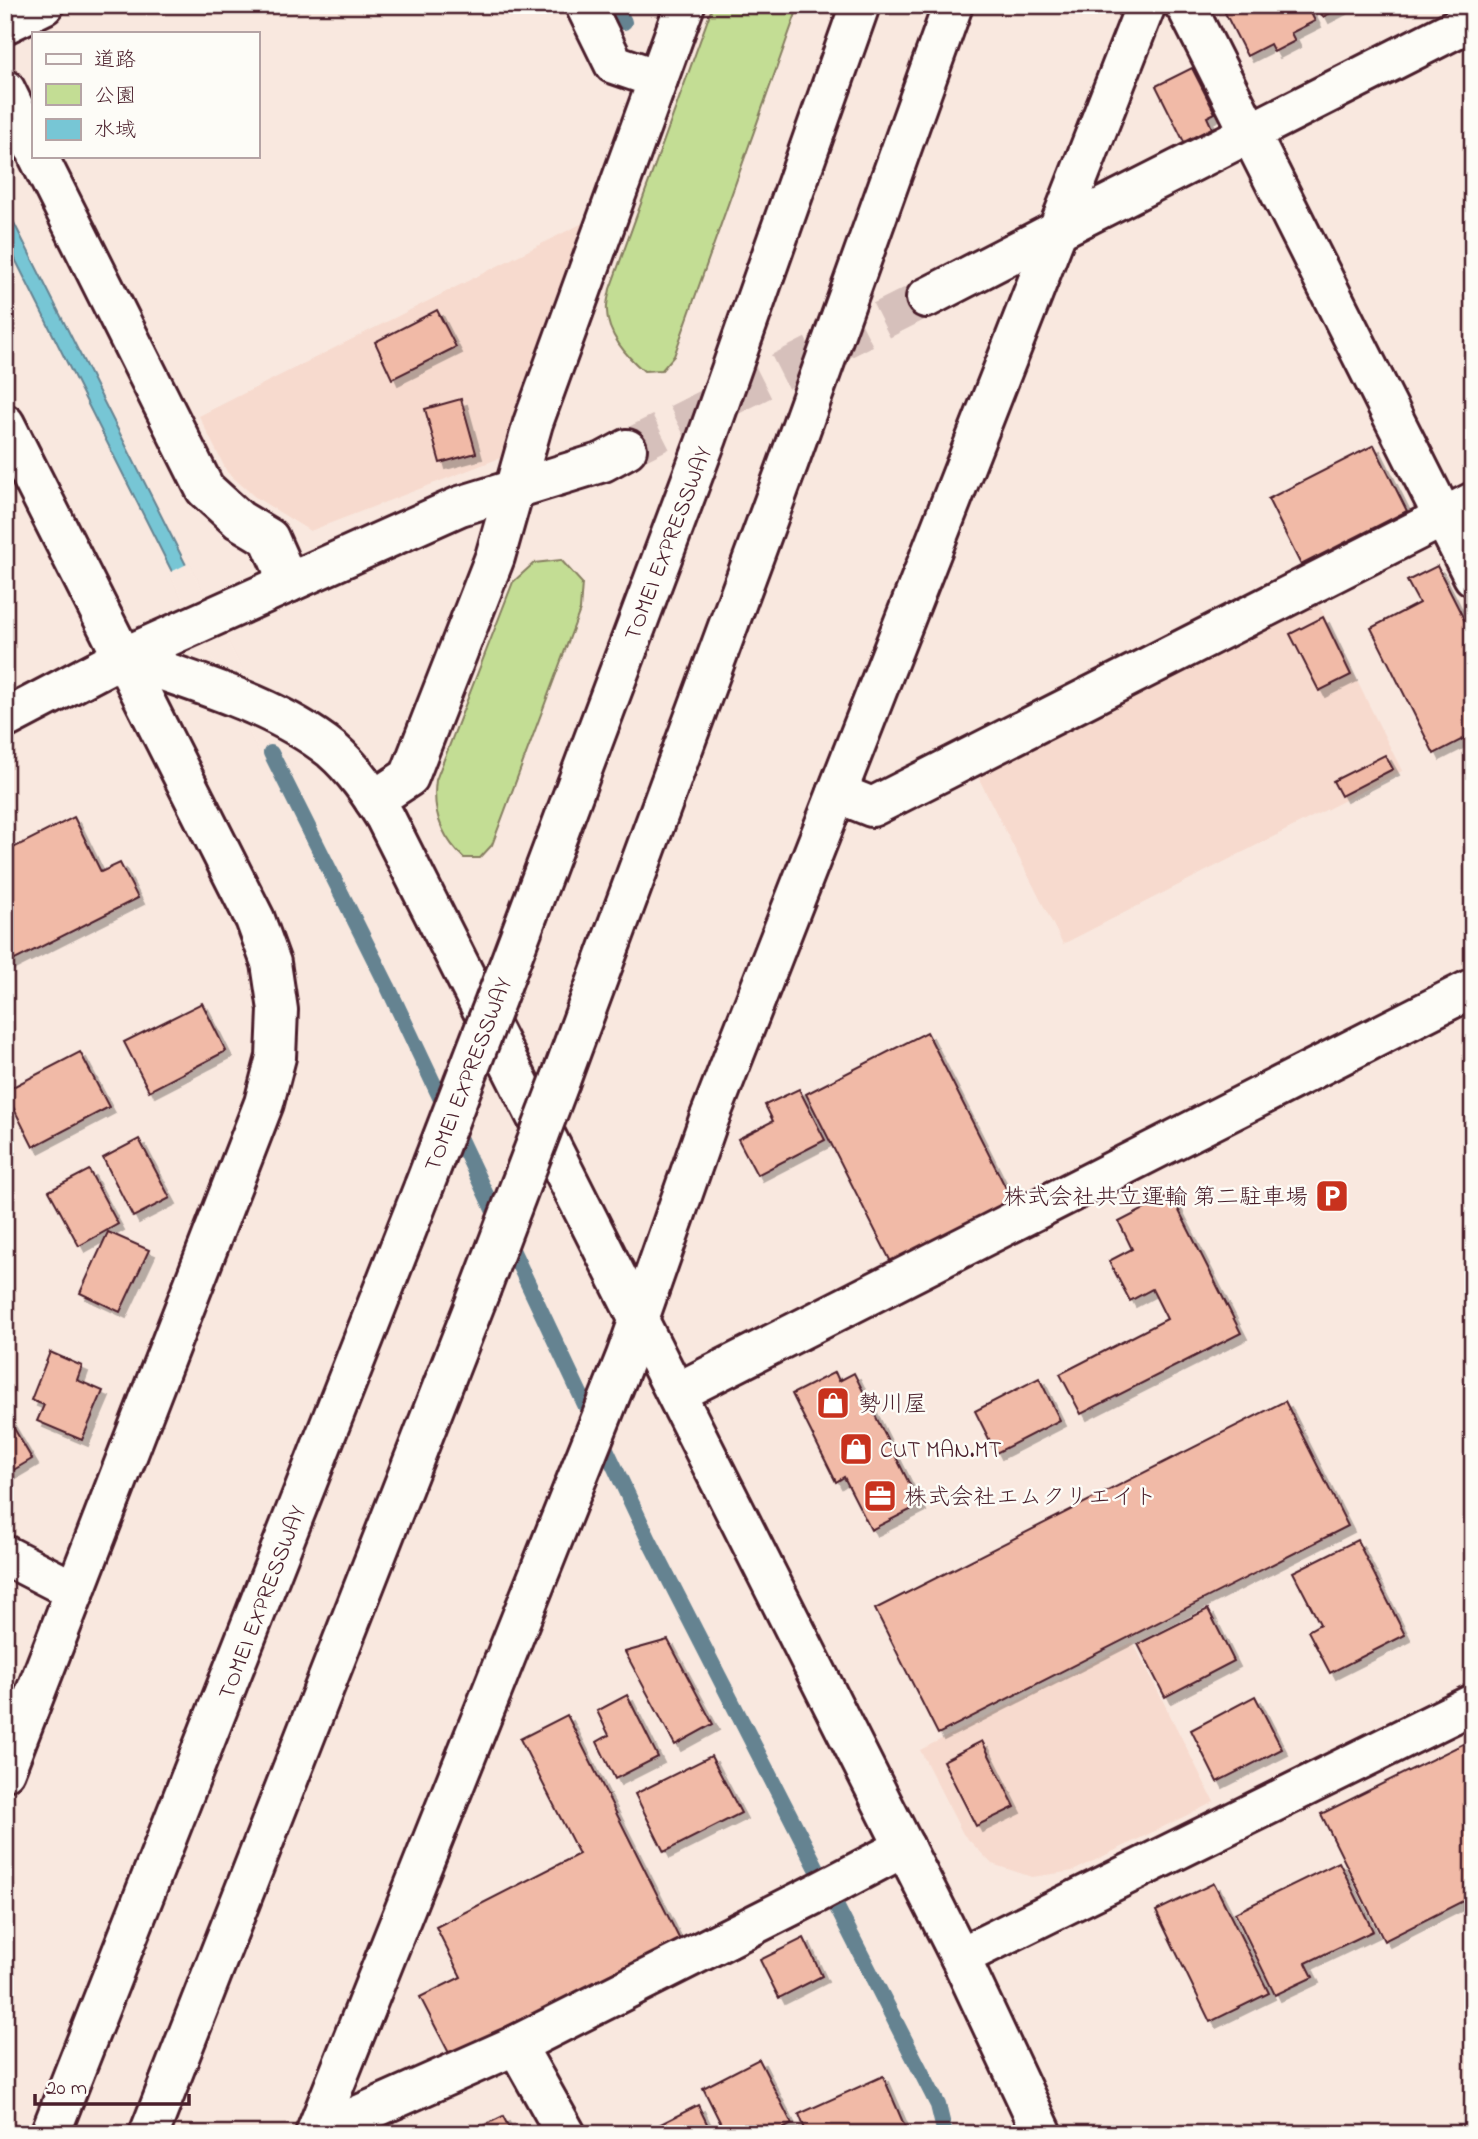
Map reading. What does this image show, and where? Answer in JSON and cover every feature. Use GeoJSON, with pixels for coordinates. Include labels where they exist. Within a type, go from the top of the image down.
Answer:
{"type":"FeatureCollection","features":[{"type":"Feature","properties":{"kind":"main road"},"geometry":{"type":"LineString","coordinates":[[5,24],[44,5]]}},
{"type":"Feature","properties":{"kind":"main road"},"geometry":{"type":"LineString","coordinates":[[585,5],[614,64],[658,79]]}},
{"type":"Feature","properties":{"kind":"main road"},"geometry":{"type":"LineString","coordinates":[[374,800],[410,777],[495,557],[533,423],[685,5]]}},
{"type":"Feature","properties":{"kind":"main road","name":"TOMEI EXPRESSWAY"},"geometry":{"type":"LineString","coordinates":[[50,2134],[506,973],[707,438],[860,5]]}},
{"type":"Feature","properties":{"kind":"main road"},"geometry":{"type":"LineString","coordinates":[[149,2134],[560,1081],[788,464],[953,5]]}},
{"type":"Feature","properties":{"kind":"main road"},"geometry":{"type":"LineString","coordinates":[[316,2134],[626,1356],[709,1119],[1146,5]]}},
{"type":"Feature","properties":{"kind":"main road"},"geometry":{"type":"LineString","coordinates":[[1184,5],[1250,133],[1458,509],[1473,576]]}},
{"type":"Feature","properties":{"kind":"main road"},"geometry":{"type":"LineString","coordinates":[[926,298],[1473,20]]}},
{"type":"Feature","properties":{"kind":"main road"},"geometry":{"type":"LineString","coordinates":[[5,89],[32,144]]}},
{"type":"Feature","properties":{"kind":"main road"},"geometry":{"type":"LineString","coordinates":[[39,158],[205,489],[239,520],[268,538],[289,583]]}},
{"type":"Feature","properties":{"kind":"main road"},"geometry":{"type":"LineString","coordinates":[[5,424],[255,919],[271,963],[278,1010],[276,1057],[264,1103],[5,1771]]}},
{"type":"Feature","properties":{"kind":"main road"},"geometry":{"type":"LineString","coordinates":[[5,719],[123,657],[460,506],[603,461],[627,449]]}},
{"type":"Feature","properties":{"kind":"main road"},"geometry":{"type":"LineString","coordinates":[[837,793],[872,807],[1458,509]]}},
{"type":"Feature","properties":{"kind":"main road"},"geometry":{"type":"LineString","coordinates":[[123,657],[249,704],[302,729],[334,752],[362,781],[385,817],[960,1957],[1043,2134]]}},
{"type":"Feature","properties":{"kind":"main road"},"geometry":{"type":"LineString","coordinates":[[676,1393],[1473,988]]}},
{"type":"Feature","properties":{"kind":"main road"},"geometry":{"type":"LineString","coordinates":[[5,1555],[75,1591]]}},
{"type":"Feature","properties":{"kind":"main road"},"geometry":{"type":"LineString","coordinates":[[960,1957],[1473,1704]]}},
{"type":"Feature","properties":{"kind":"main road"},"geometry":{"type":"LineString","coordinates":[[316,2134],[516,2045],[905,1847]]}},
{"type":"Feature","properties":{"kind":"main road"},"geometry":{"type":"LineString","coordinates":[[516,2045],[566,2134]]}},
{"type":"Feature","properties":{"kind":"shaded area"},"geometry":{"type":"Polygon","coordinates":[[[585,222],[500,458],[310,531],[255,497],[227,472],[199,416],[585,222]]]}},
{"type":"Feature","properties":{"kind":"shaded area"},"geometry":{"type":"Polygon","coordinates":[[[1317,601],[1402,771],[1063,944],[976,773],[1317,601]]]}},
{"type":"Feature","properties":{"kind":"shaded area"},"geometry":{"type":"Polygon","coordinates":[[[1133,1642],[1214,1802],[1073,1871],[1032,1877],[992,1864],[963,1834],[920,1750],[1133,1642]]]}},
{"type":"Feature","properties":{"kind":"green space"},"geometry":{"type":"Polygon","coordinates":[[[713,5],[799,5],[674,356],[662,370],[644,371],[625,352],[610,328],[607,308],[610,289],[713,5]]]}},
{"type":"Feature","properties":{"kind":"green space"},"geometry":{"type":"Polygon","coordinates":[[[561,560],[582,583],[580,610],[492,845],[480,858],[464,858],[449,841],[440,823],[435,802],[436,780],[513,582],[534,563],[561,560]]]}},
{"type":"Feature","properties":{"kind":"water"},"geometry":{"type":"Polygon","coordinates":[[[5,205],[288,768],[274,775],[5,239],[5,205]]]}},
{"type":"Feature","properties":{"kind":"pier"},"geometry":{"type":"Polygon","coordinates":[[[189,563],[291,767],[290,771],[275,778],[271,777],[169,573],[189,563]]]}},
{"type":"Feature","properties":{"kind":"building"},"geometry":{"type":"Polygon","coordinates":[[[1221,5],[1307,5],[1315,21],[1291,33],[1295,41],[1274,52],[1270,44],[1247,56],[1221,5]]]}},
{"type":"Feature","properties":{"kind":"building"},"geometry":{"type":"Polygon","coordinates":[[[1317,5],[1346,5],[1323,17],[1317,5]]]}},
{"type":"Feature","properties":{"kind":"building"},"geometry":{"type":"Polygon","coordinates":[[[1192,68],[1215,113],[1207,117],[1212,128],[1184,142],[1156,86],[1192,68]]]}},
{"type":"Feature","properties":{"kind":"building"},"geometry":{"type":"Polygon","coordinates":[[[437,310],[456,347],[392,379],[375,342],[437,310]]]}},
{"type":"Feature","properties":{"kind":"building"},"geometry":{"type":"Polygon","coordinates":[[[461,399],[476,453],[440,463],[425,409],[461,399]]]}},
{"type":"Feature","properties":{"kind":"building"},"geometry":{"type":"Polygon","coordinates":[[[1374,445],[1407,511],[1301,565],[1268,499],[1374,445]]]}},
{"type":"Feature","properties":{"kind":"building"},"geometry":{"type":"Polygon","coordinates":[[[1437,566],[1473,637],[1473,734],[1434,754],[1371,628],[1419,603],[1407,581],[1437,566]]]}},
{"type":"Feature","properties":{"kind":"building"},"geometry":{"type":"Polygon","coordinates":[[[1323,617],[1351,675],[1319,691],[1290,634],[1323,617]]]}},
{"type":"Feature","properties":{"kind":"building"},"geometry":{"type":"Polygon","coordinates":[[[1385,755],[1393,769],[1341,796],[1333,781],[1385,755]]]}},
{"type":"Feature","properties":{"kind":"building"},"geometry":{"type":"Polygon","coordinates":[[[74,817],[101,872],[120,863],[138,898],[5,965],[5,852],[74,817]]]}},
{"type":"Feature","properties":{"kind":"building"},"geometry":{"type":"Polygon","coordinates":[[[202,1003],[226,1051],[149,1091],[124,1042],[202,1003]]]}},
{"type":"Feature","properties":{"kind":"building"},"geometry":{"type":"Polygon","coordinates":[[[927,1032],[1014,1204],[893,1266],[806,1094],[927,1032]]]}},
{"type":"Feature","properties":{"kind":"building"},"geometry":{"type":"Polygon","coordinates":[[[80,1052],[109,1107],[33,1147],[5,1091],[80,1052]]]}},
{"type":"Feature","properties":{"kind":"building"},"geometry":{"type":"Polygon","coordinates":[[[799,1089],[825,1140],[757,1175],[738,1139],[773,1121],[765,1105],[799,1089]]]}},
{"type":"Feature","properties":{"kind":"building"},"geometry":{"type":"Polygon","coordinates":[[[139,1139],[170,1198],[133,1217],[103,1158],[139,1139]]]}},
{"type":"Feature","properties":{"kind":"building"},"geometry":{"type":"Polygon","coordinates":[[[89,1170],[118,1224],[79,1246],[49,1191],[89,1170]]]}},
{"type":"Feature","properties":{"kind":"building"},"geometry":{"type":"Polygon","coordinates":[[[1171,1195],[1241,1333],[1081,1414],[1060,1374],[1167,1319],[1152,1289],[1130,1301],[1109,1261],[1132,1249],[1119,1222],[1171,1195]]]}},
{"type":"Feature","properties":{"kind":"building"},"geometry":{"type":"Polygon","coordinates":[[[108,1232],[149,1250],[120,1312],[80,1293],[108,1232]]]}},
{"type":"Feature","properties":{"kind":"building"},"geometry":{"type":"Polygon","coordinates":[[[50,1352],[82,1366],[77,1380],[103,1391],[82,1440],[37,1421],[44,1405],[31,1400],[50,1352]]]}},
{"type":"Feature","properties":{"kind":"building"},"geometry":{"type":"Polygon","coordinates":[[[835,1372],[839,1381],[854,1373],[920,1505],[871,1530],[844,1477],[836,1482],[792,1394],[835,1372]]]}},
{"type":"Feature","properties":{"kind":"building"},"geometry":{"type":"Polygon","coordinates":[[[1039,1378],[1060,1420],[996,1453],[975,1411],[1039,1378]]]}},
{"type":"Feature","properties":{"kind":"building"},"geometry":{"type":"Polygon","coordinates":[[[1285,1401],[1348,1526],[938,1734],[875,1609],[1285,1401]]]}},
{"type":"Feature","properties":{"kind":"building"},"geometry":{"type":"Polygon","coordinates":[[[5,1413],[32,1459],[5,1475],[5,1413]]]}},
{"type":"Feature","properties":{"kind":"building"},"geometry":{"type":"Polygon","coordinates":[[[1357,1540],[1405,1635],[1330,1673],[1308,1631],[1320,1624],[1293,1572],[1357,1540]]]}},
{"type":"Feature","properties":{"kind":"building"},"geometry":{"type":"Polygon","coordinates":[[[1208,1609],[1234,1661],[1165,1697],[1138,1644],[1208,1609]]]}},
{"type":"Feature","properties":{"kind":"building"},"geometry":{"type":"Polygon","coordinates":[[[668,1640],[713,1724],[675,1745],[625,1652],[668,1640]]]}},
{"type":"Feature","properties":{"kind":"building"},"geometry":{"type":"Polygon","coordinates":[[[627,1695],[658,1757],[615,1779],[597,1742],[609,1735],[597,1711],[627,1695]]]}},
{"type":"Feature","properties":{"kind":"building"},"geometry":{"type":"Polygon","coordinates":[[[1255,1696],[1282,1749],[1217,1782],[1191,1730],[1255,1696]]]}},
{"type":"Feature","properties":{"kind":"building"},"geometry":{"type":"Polygon","coordinates":[[[567,1715],[680,1940],[451,2057],[420,1997],[461,1977],[436,1927],[579,1854],[520,1739],[567,1715]]]}},
{"type":"Feature","properties":{"kind":"building"},"geometry":{"type":"Polygon","coordinates":[[[1473,1739],[1473,1896],[1384,1941],[1321,1814],[1473,1739]]]}},
{"type":"Feature","properties":{"kind":"building"},"geometry":{"type":"Polygon","coordinates":[[[982,1741],[1015,1807],[976,1826],[943,1761],[982,1741]]]}},
{"type":"Feature","properties":{"kind":"building"},"geometry":{"type":"Polygon","coordinates":[[[711,1756],[741,1813],[664,1852],[635,1794],[711,1756]]]}},
{"type":"Feature","properties":{"kind":"building"},"geometry":{"type":"Polygon","coordinates":[[[1339,1862],[1373,1931],[1306,1963],[1313,1977],[1275,1995],[1235,1913],[1339,1862]]]}},
{"type":"Feature","properties":{"kind":"building"},"geometry":{"type":"Polygon","coordinates":[[[1214,1883],[1269,1993],[1210,2022],[1156,1911],[1214,1883]]]}},
{"type":"Feature","properties":{"kind":"building"},"geometry":{"type":"Polygon","coordinates":[[[804,1938],[822,1976],[779,1998],[760,1960],[804,1938]]]}},
{"type":"Feature","properties":{"kind":"building"},"geometry":{"type":"Polygon","coordinates":[[[759,2059],[792,2124],[773,2134],[726,2134],[703,2088],[759,2059]]]}},
{"type":"Feature","properties":{"kind":"building"},"geometry":{"type":"Polygon","coordinates":[[[883,2076],[908,2134],[807,2134],[799,2114],[883,2076]]]}},
{"type":"Feature","properties":{"kind":"building"},"geometry":{"type":"Polygon","coordinates":[[[698,2105],[712,2134],[641,2134],[698,2105]]]}},
{"type":"Feature","properties":{"kind":"building"},"geometry":{"type":"Polygon","coordinates":[[[503,2116],[512,2134],[466,2134],[503,2116]]]}},
{"type":"Feature","properties":{"kind":"waterway"},"geometry":{"type":"LineString","coordinates":[[616,5],[624,22]]}},
{"type":"Feature","properties":{"kind":"waterway"},"geometry":{"type":"LineString","coordinates":[[271,753],[388,987],[649,1540],[938,2105],[945,2134]]}},
{"type":"Feature","properties":{"kind":"tunnel"},"geometry":{"type":"LineString","coordinates":[[627,449],[926,298]]}},
{"type":"Feature","properties":{"kind":"place","name":"株式会社共立運輸 第二駐車場"},"geometry":{"type":"Point","coordinates":[1332,1196]}},
{"type":"Feature","properties":{"kind":"place","name":"勢川屋"},"geometry":{"type":"Point","coordinates":[833,1403]}},
{"type":"Feature","properties":{"kind":"place","name":"CUT MAN.MT"},"geometry":{"type":"Point","coordinates":[856,1449]}},
{"type":"Feature","properties":{"kind":"place","name":"株式会社エムクリエイト"},"geometry":{"type":"Point","coordinates":[880,1496]}}]}
